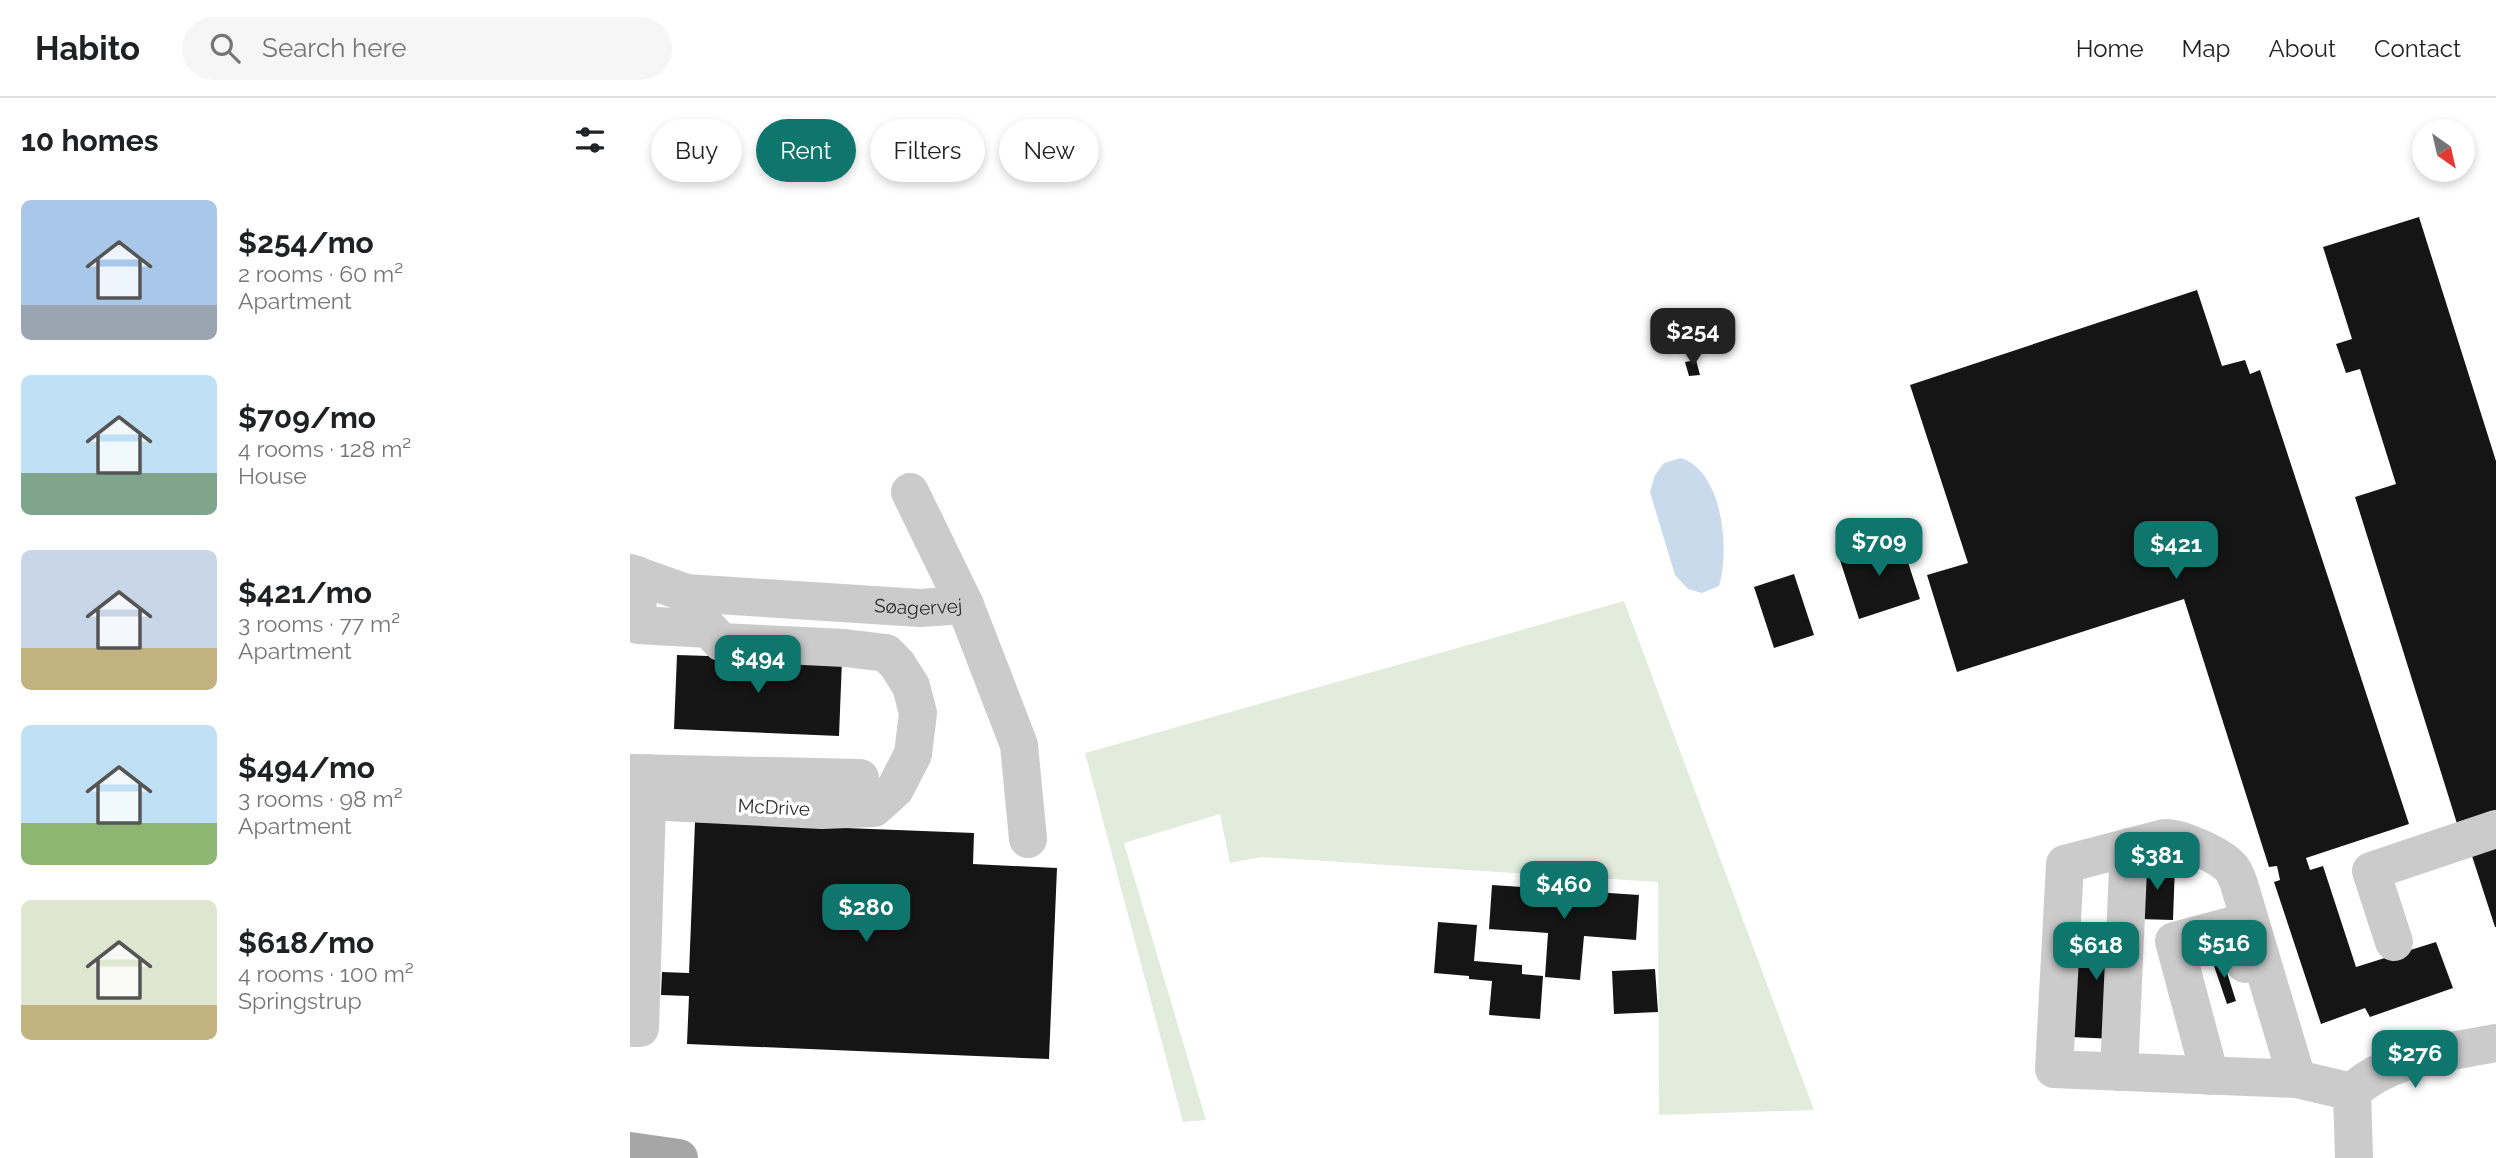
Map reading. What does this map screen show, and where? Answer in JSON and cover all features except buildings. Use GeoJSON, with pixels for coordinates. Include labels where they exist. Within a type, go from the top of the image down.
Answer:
{"type":"FeatureCollection","features":[{"type":"Feature","properties":{"kind":"main road"},"geometry":{"type":"LineString","coordinates":[[630,1151],[679,1158]]}},
{"type":"Feature","properties":{"kind":"street"},"geometry":{"type":"LineString","coordinates":[[910,492],[965,605]]}},
{"type":"Feature","properties":{"kind":"street","name":"Søagervej"},"geometry":{"type":"LineString","coordinates":[[634,574],[686,593],[920,608],[965,605],[1018,745],[1028,839]]}},
{"type":"Feature","properties":{"kind":"street","name":"McDrive"},"geometry":{"type":"LineString","coordinates":[[634,574],[638,625],[709,629],[721,642],[845,648],[886,653],[911,687],[918,713],[913,754],[878,784],[874,808],[822,810],[642,783]]}},
{"type":"Feature","properties":{"kind":"street"},"geometry":{"type":"LineString","coordinates":[[630,1028],[640,1028],[642,783]]}},
{"type":"Feature","properties":{"kind":"street"},"geometry":{"type":"LineString","coordinates":[[2394,942],[2371,871],[2496,830]]}},
{"type":"Feature","properties":{"kind":"street"},"geometry":{"type":"LineString","coordinates":[[2287,1079],[2239,884],[2231,866],[2176,838],[2165,838],[2090,856],[2067,1069],[2287,1079],[2352,1093]]}},
{"type":"Feature","properties":{"kind":"street"},"geometry":{"type":"LineString","coordinates":[[2119,1072],[2129,847]]}},
{"type":"Feature","properties":{"kind":"street"},"geometry":{"type":"LineString","coordinates":[[2210,1076],[2174,941],[2234,925],[2287,1079]]}},
{"type":"Feature","properties":{"kind":"street"},"geometry":{"type":"LineString","coordinates":[[2352,1093],[2375,1073],[2390,1066],[2496,1043]]}},
{"type":"Feature","properties":{"kind":"street"},"geometry":{"type":"LineString","coordinates":[[2352,1093],[2354,1158]]}},
{"type":"Feature","properties":{"kind":"green space"},"geometry":{"type":"Polygon","coordinates":[[[1624,601],[1814,1110],[1659,1115],[1658,882],[1262,857],[1230,863],[1220,814],[1124,843],[1206,1120],[1183,1122],[1085,753],[1624,601]]]}},
{"type":"Feature","properties":{"kind":"water"},"geometry":{"type":"Polygon","coordinates":[[[1681,458],[1695,466],[1706,479],[1720,513],[1724,552],[1719,586],[1702,593],[1688,589],[1675,575],[1650,492],[1655,475],[1664,463],[1681,458]]]}}]}
